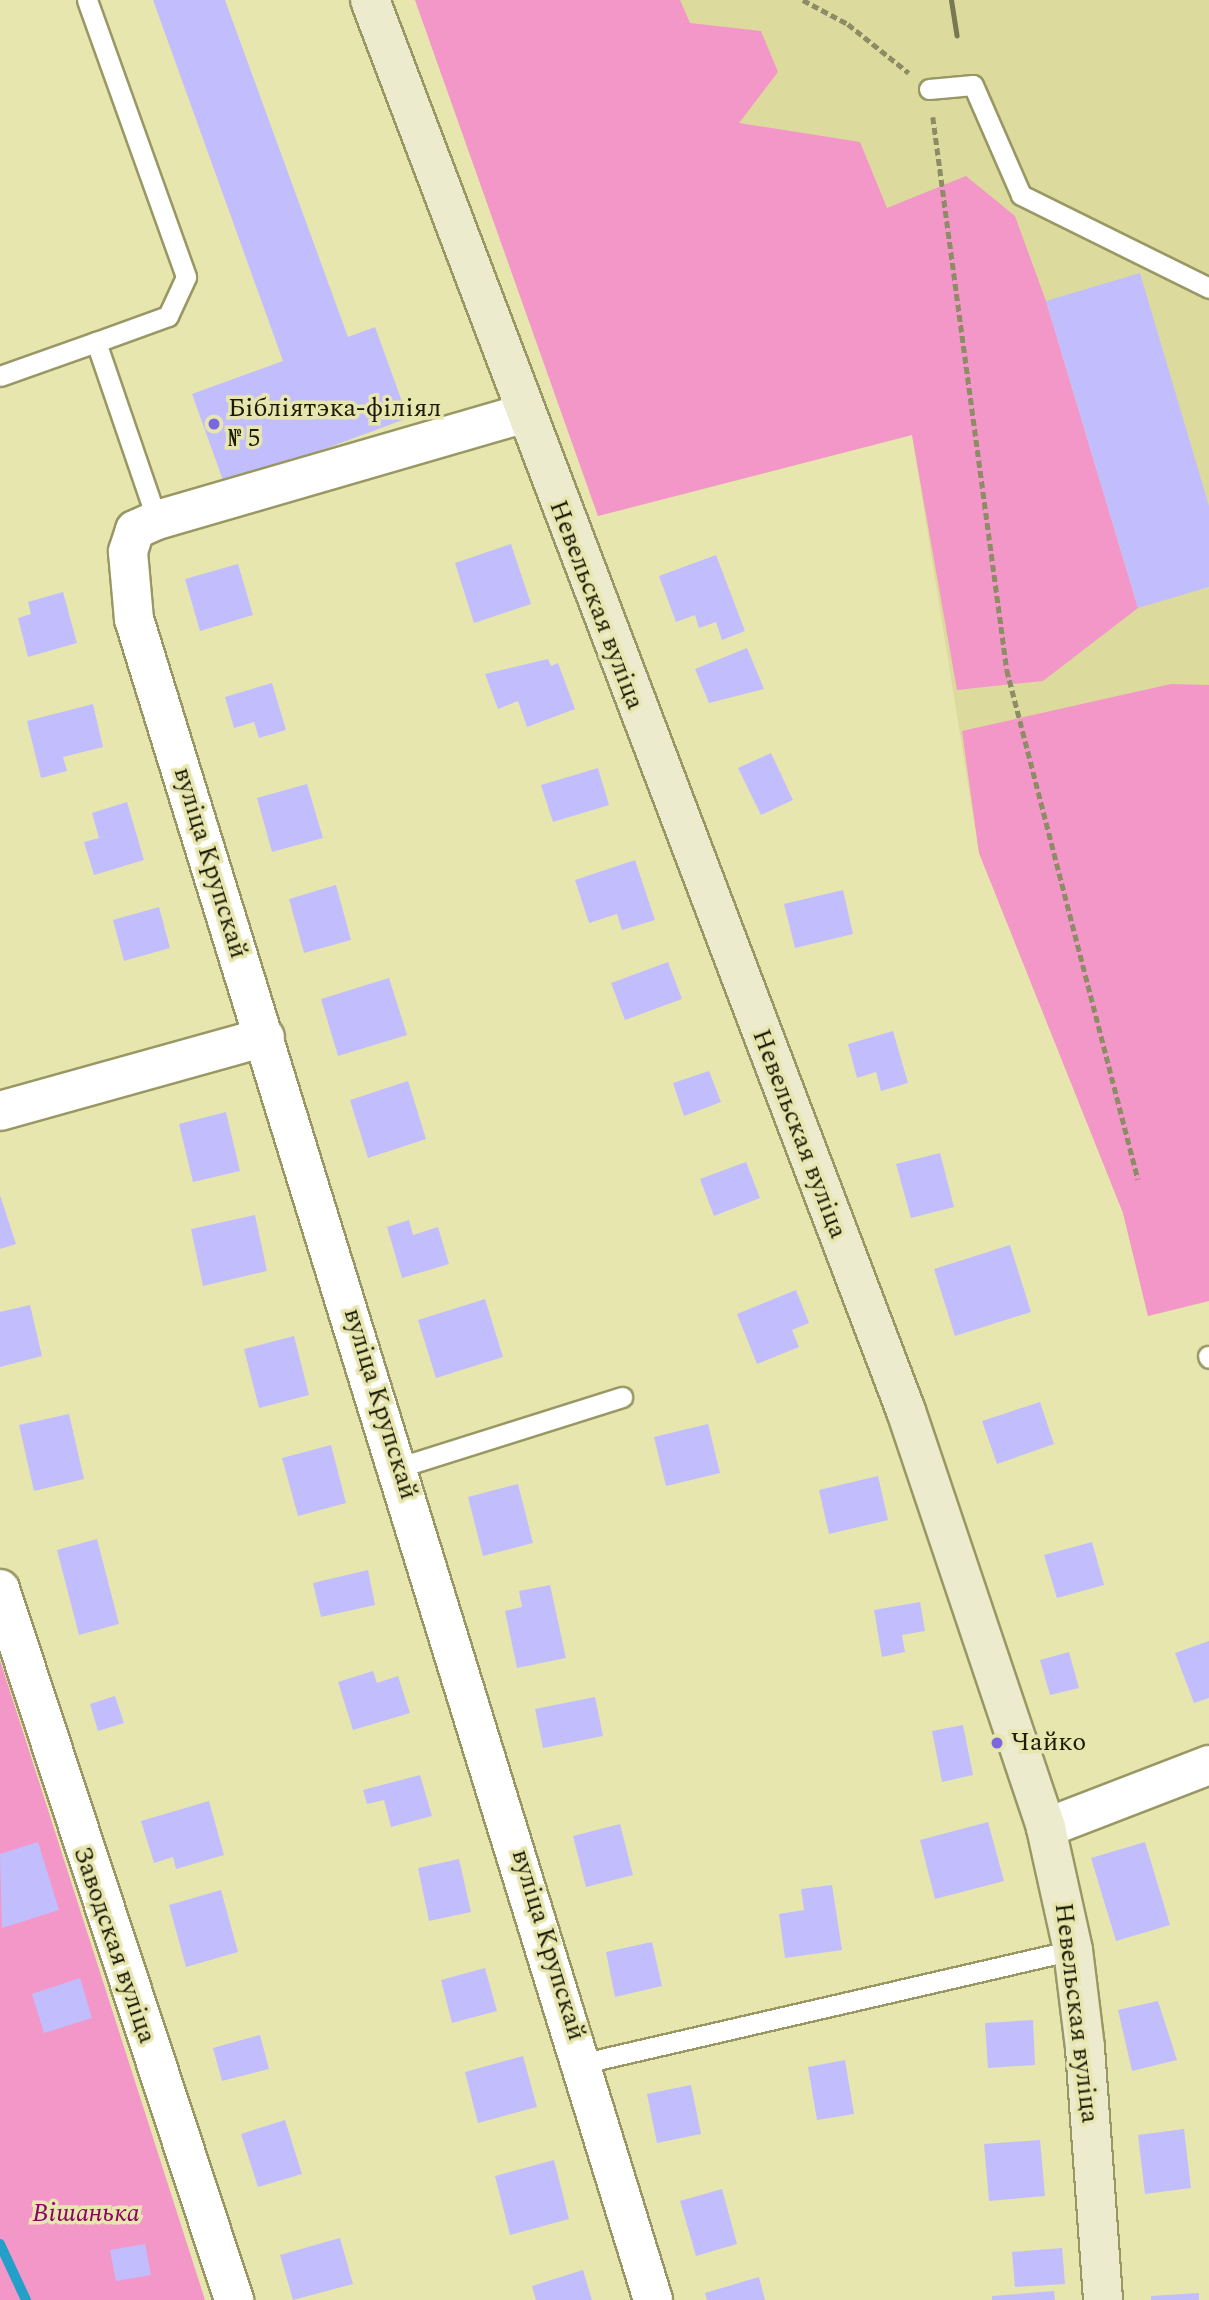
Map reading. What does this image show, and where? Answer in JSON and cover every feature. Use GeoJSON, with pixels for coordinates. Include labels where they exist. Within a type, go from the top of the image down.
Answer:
{"type":"FeatureCollection","features":[{"type":"Feature","properties":{"kind":"street","name":"Невельская вуліца"},"geometry":{"type":"LineString","coordinates":[[370,0],[522,414],[906,1410],[1046,1828],[1073,1950],[1103,2300]]}},
{"type":"Feature","properties":{"kind":"street"},"geometry":{"type":"LineString","coordinates":[[157,520],[522,414]]}},
{"type":"Feature","properties":{"kind":"street","name":"вуліца Крупскай"},"geometry":{"type":"LineString","coordinates":[[157,520],[135,530],[128,552],[134,619],[400,1467],[584,2063],[653,2300]]}},
{"type":"Feature","properties":{"kind":"street"},"geometry":{"type":"LineString","coordinates":[[0,1111],[265,1037]]}},
{"type":"Feature","properties":{"kind":"street","name":"Заводская вуліца"},"geometry":{"type":"LineString","coordinates":[[0,1589],[234,2300]]}},
{"type":"Feature","properties":{"kind":"street"},"geometry":{"type":"LineString","coordinates":[[1046,1828],[1209,1765]]}},
{"type":"Feature","properties":{"kind":"lane"},"geometry":{"type":"LineString","coordinates":[[0,376],[167,316],[186,277],[87,0]]}},
{"type":"Feature","properties":{"kind":"lane"},"geometry":{"type":"LineString","coordinates":[[929,89],[973,85],[1021,195],[1209,288]]}},
{"type":"Feature","properties":{"kind":"lane"},"geometry":{"type":"LineString","coordinates":[[96,342],[157,520]]}},
{"type":"Feature","properties":{"kind":"lane"},"geometry":{"type":"LineString","coordinates":[[400,1467],[622,1397]]}},
{"type":"Feature","properties":{"kind":"lane"},"geometry":{"type":"LineString","coordinates":[[584,2063],[1073,1950]]}},
{"type":"Feature","properties":{"kind":"path"},"geometry":{"type":"LineString","coordinates":[[803,0],[848,24],[929,89],[1007,670],[1138,1179]]}},
{"type":"Feature","properties":{"kind":"shaded area"},"geometry":{"type":"Polygon","coordinates":[[[415,0],[1209,0],[1209,1301],[1148,1316],[1123,1213],[979,853],[912,435],[598,516],[415,0]]]}},
{"type":"Feature","properties":{"kind":"green space"},"geometry":{"type":"Polygon","coordinates":[[[415,0],[680,0],[690,23],[761,31],[778,72],[739,123],[860,142],[887,208],[966,176],[1015,216],[1046,301],[1138,608],[1043,681],[957,690],[912,435],[598,516],[415,0]]]}},
{"type":"Feature","properties":{"kind":"green space"},"geometry":{"type":"Polygon","coordinates":[[[1171,684],[1209,685],[1209,1301],[1148,1316],[1123,1213],[979,853],[962,731],[1171,684]]]}},
{"type":"Feature","properties":{"kind":"green space","name":"Вішанька"},"geometry":{"type":"Polygon","coordinates":[[[0,1660],[205,2300],[0,2300],[0,1660]]]}},
{"type":"Feature","properties":{"kind":"building"},"geometry":{"type":"Polygon","coordinates":[[[153,0],[225,0],[348,337],[375,327],[408,418],[225,486],[192,394],[283,361],[153,0]]]}},
{"type":"Feature","properties":{"kind":"building"},"geometry":{"type":"Polygon","coordinates":[[[1140,273],[1209,506],[1209,587],[1138,608],[1046,301],[1140,273]]]}},
{"type":"Feature","properties":{"kind":"building"},"geometry":{"type":"Polygon","coordinates":[[[511,544],[531,604],[474,623],[455,563],[511,544]]]}},
{"type":"Feature","properties":{"kind":"building"},"geometry":{"type":"Polygon","coordinates":[[[716,555],[745,631],[722,640],[716,622],[699,628],[695,615],[676,622],[659,576],[716,555]]]}},
{"type":"Feature","properties":{"kind":"building"},"geometry":{"type":"Polygon","coordinates":[[[238,564],[253,615],[200,631],[185,579],[238,564]]]}},
{"type":"Feature","properties":{"kind":"building"},"geometry":{"type":"Polygon","coordinates":[[[63,592],[77,643],[28,657],[18,618],[31,614],[28,602],[63,592]]]}},
{"type":"Feature","properties":{"kind":"building"},"geometry":{"type":"Polygon","coordinates":[[[747,648],[764,689],[709,703],[695,669],[747,648]]]}},
{"type":"Feature","properties":{"kind":"building"},"geometry":{"type":"Polygon","coordinates":[[[548,659],[551,666],[558,663],[575,709],[527,727],[518,701],[498,709],[485,674],[548,659]]]}},
{"type":"Feature","properties":{"kind":"building"},"geometry":{"type":"Polygon","coordinates":[[[272,683],[286,730],[259,738],[254,722],[234,728],[225,697],[272,683]]]}},
{"type":"Feature","properties":{"kind":"building"},"geometry":{"type":"Polygon","coordinates":[[[93,704],[103,747],[63,757],[67,771],[41,778],[27,721],[93,704]]]}},
{"type":"Feature","properties":{"kind":"building"},"geometry":{"type":"Polygon","coordinates":[[[771,753],[793,800],[761,815],[738,768],[771,753]]]}},
{"type":"Feature","properties":{"kind":"building"},"geometry":{"type":"Polygon","coordinates":[[[598,768],[609,805],[553,822],[541,785],[598,768]]]}},
{"type":"Feature","properties":{"kind":"building"},"geometry":{"type":"Polygon","coordinates":[[[307,784],[323,838],[272,852],[257,798],[307,784]]]}},
{"type":"Feature","properties":{"kind":"building"},"geometry":{"type":"Polygon","coordinates":[[[127,802],[144,860],[94,875],[84,842],[99,838],[92,813],[127,802]]]}},
{"type":"Feature","properties":{"kind":"building"},"geometry":{"type":"Polygon","coordinates":[[[635,860],[655,920],[622,930],[617,914],[589,923],[575,880],[635,860]]]}},
{"type":"Feature","properties":{"kind":"building"},"geometry":{"type":"Polygon","coordinates":[[[336,885],[351,940],[304,953],[289,899],[336,885]]]}},
{"type":"Feature","properties":{"kind":"building"},"geometry":{"type":"Polygon","coordinates":[[[843,890],[853,934],[795,948],[784,904],[843,890]]]}},
{"type":"Feature","properties":{"kind":"building"},"geometry":{"type":"Polygon","coordinates":[[[159,907],[170,948],[124,961],[113,920],[159,907]]]}},
{"type":"Feature","properties":{"kind":"building"},"geometry":{"type":"Polygon","coordinates":[[[668,962],[682,999],[625,1020],[611,983],[668,962]]]}},
{"type":"Feature","properties":{"kind":"building"},"geometry":{"type":"Polygon","coordinates":[[[389,978],[407,1035],[338,1056],[321,999],[389,978]]]}},
{"type":"Feature","properties":{"kind":"building"},"geometry":{"type":"Polygon","coordinates":[[[893,1031],[908,1083],[881,1091],[876,1072],[857,1078],[848,1044],[893,1031]]]}},
{"type":"Feature","properties":{"kind":"building"},"geometry":{"type":"Polygon","coordinates":[[[709,1071],[721,1102],[684,1116],[673,1083],[709,1071]]]}},
{"type":"Feature","properties":{"kind":"building"},"geometry":{"type":"Polygon","coordinates":[[[408,1081],[426,1139],[368,1158],[350,1100],[408,1081]]]}},
{"type":"Feature","properties":{"kind":"building"},"geometry":{"type":"Polygon","coordinates":[[[226,1112],[240,1171],[193,1182],[179,1124],[226,1112]]]}},
{"type":"Feature","properties":{"kind":"building"},"geometry":{"type":"Polygon","coordinates":[[[940,1153],[954,1207],[911,1218],[896,1164],[940,1153]]]}},
{"type":"Feature","properties":{"kind":"building"},"geometry":{"type":"Polygon","coordinates":[[[746,1162],[760,1198],[714,1216],[700,1179],[746,1162]]]}},
{"type":"Feature","properties":{"kind":"building"},"geometry":{"type":"Polygon","coordinates":[[[0,1195],[16,1244],[0,1249],[0,1195]]]}},
{"type":"Feature","properties":{"kind":"building"},"geometry":{"type":"Polygon","coordinates":[[[255,1215],[267,1271],[203,1286],[191,1229],[255,1215]]]}},
{"type":"Feature","properties":{"kind":"building"},"geometry":{"type":"Polygon","coordinates":[[[409,1220],[413,1235],[438,1227],[449,1264],[402,1278],[387,1227],[409,1220]]]}},
{"type":"Feature","properties":{"kind":"building"},"geometry":{"type":"Polygon","coordinates":[[[1010,1245],[1031,1312],[955,1336],[934,1269],[1010,1245]]]}},
{"type":"Feature","properties":{"kind":"building"},"geometry":{"type":"Polygon","coordinates":[[[796,1290],[809,1323],[792,1330],[799,1347],[757,1364],[737,1314],[796,1290]]]}},
{"type":"Feature","properties":{"kind":"building"},"geometry":{"type":"Polygon","coordinates":[[[485,1299],[503,1357],[436,1378],[418,1320],[485,1299]]]}},
{"type":"Feature","properties":{"kind":"building"},"geometry":{"type":"Polygon","coordinates":[[[30,1305],[42,1356],[0,1367],[0,1312],[30,1305]]]}},
{"type":"Feature","properties":{"kind":"building"},"geometry":{"type":"Polygon","coordinates":[[[294,1336],[309,1395],[259,1408],[244,1349],[294,1336]]]}},
{"type":"Feature","properties":{"kind":"building"},"geometry":{"type":"Polygon","coordinates":[[[1040,1402],[1054,1444],[997,1464],[982,1421],[1040,1402]]]}},
{"type":"Feature","properties":{"kind":"building"},"geometry":{"type":"Polygon","coordinates":[[[69,1414],[84,1479],[34,1491],[19,1425],[69,1414]]]}},
{"type":"Feature","properties":{"kind":"building"},"geometry":{"type":"Polygon","coordinates":[[[708,1424],[720,1473],[666,1486],[654,1437],[708,1424]]]}},
{"type":"Feature","properties":{"kind":"building"},"geometry":{"type":"Polygon","coordinates":[[[331,1445],[346,1503],[298,1516],[282,1458],[331,1445]]]}},
{"type":"Feature","properties":{"kind":"building"},"geometry":{"type":"Polygon","coordinates":[[[878,1476],[888,1520],[829,1534],[819,1490],[878,1476]]]}},
{"type":"Feature","properties":{"kind":"building"},"geometry":{"type":"Polygon","coordinates":[[[518,1484],[533,1543],[483,1556],[468,1497],[518,1484]]]}},
{"type":"Feature","properties":{"kind":"building"},"geometry":{"type":"Polygon","coordinates":[[[97,1539],[119,1624],[79,1635],[57,1550],[97,1539]]]}},
{"type":"Feature","properties":{"kind":"building"},"geometry":{"type":"Polygon","coordinates":[[[1092,1542],[1104,1585],[1057,1598],[1044,1555],[1092,1542]]]}},
{"type":"Feature","properties":{"kind":"building"},"geometry":{"type":"Polygon","coordinates":[[[368,1570],[375,1605],[321,1617],[313,1583],[368,1570]]]}},
{"type":"Feature","properties":{"kind":"building"},"geometry":{"type":"Polygon","coordinates":[[[550,1585],[566,1658],[517,1668],[505,1611],[522,1607],[519,1591],[550,1585]]]}},
{"type":"Feature","properties":{"kind":"building"},"geometry":{"type":"Polygon","coordinates":[[[920,1602],[925,1631],[902,1635],[905,1652],[882,1657],[874,1610],[920,1602]]]}},
{"type":"Feature","properties":{"kind":"building"},"geometry":{"type":"Polygon","coordinates":[[[1209,1641],[1209,1698],[1194,1703],[1175,1653],[1209,1641]]]}},
{"type":"Feature","properties":{"kind":"building"},"geometry":{"type":"Polygon","coordinates":[[[1069,1652],[1079,1688],[1050,1695],[1040,1660],[1069,1652]]]}},
{"type":"Feature","properties":{"kind":"building"},"geometry":{"type":"Polygon","coordinates":[[[373,1671],[377,1683],[398,1676],[410,1713],[353,1730],[338,1682],[373,1671]]]}},
{"type":"Feature","properties":{"kind":"building"},"geometry":{"type":"Polygon","coordinates":[[[115,1696],[124,1723],[98,1731],[90,1704],[115,1696]]]}},
{"type":"Feature","properties":{"kind":"building"},"geometry":{"type":"Polygon","coordinates":[[[595,1697],[603,1736],[543,1748],[535,1709],[595,1697]]]}},
{"type":"Feature","properties":{"kind":"building"},"geometry":{"type":"Polygon","coordinates":[[[963,1725],[973,1775],[942,1782],[932,1731],[963,1725]]]}},
{"type":"Feature","properties":{"kind":"building"},"geometry":{"type":"Polygon","coordinates":[[[420,1775],[432,1816],[391,1827],[384,1800],[367,1804],[363,1790],[420,1775]]]}},
{"type":"Feature","properties":{"kind":"building"},"geometry":{"type":"Polygon","coordinates":[[[209,1801],[224,1855],[176,1869],[173,1857],[154,1863],[141,1821],[209,1801]]]}},
{"type":"Feature","properties":{"kind":"building"},"geometry":{"type":"Polygon","coordinates":[[[988,1822],[1004,1881],[935,1899],[920,1840],[988,1822]]]}},
{"type":"Feature","properties":{"kind":"building"},"geometry":{"type":"Polygon","coordinates":[[[620,1824],[633,1875],[586,1887],[573,1836],[620,1824]]]}},
{"type":"Feature","properties":{"kind":"building"},"geometry":{"type":"Polygon","coordinates":[[[38,1842],[59,1910],[2,1928],[0,1854],[38,1842]]]}},
{"type":"Feature","properties":{"kind":"building"},"geometry":{"type":"Polygon","coordinates":[[[1145,1842],[1170,1925],[1116,1941],[1091,1858],[1145,1842]]]}},
{"type":"Feature","properties":{"kind":"building"},"geometry":{"type":"Polygon","coordinates":[[[459,1859],[471,1912],[429,1921],[418,1868],[459,1859]]]}},
{"type":"Feature","properties":{"kind":"building"},"geometry":{"type":"Polygon","coordinates":[[[832,1885],[842,1950],[785,1958],[779,1914],[804,1910],[801,1889],[832,1885]]]}},
{"type":"Feature","properties":{"kind":"building"},"geometry":{"type":"Polygon","coordinates":[[[221,1890],[238,1952],[186,1967],[169,1905],[221,1890]]]}},
{"type":"Feature","properties":{"kind":"building"},"geometry":{"type":"Polygon","coordinates":[[[652,1942],[662,1986],[615,1997],[606,1952],[652,1942]]]}},
{"type":"Feature","properties":{"kind":"building"},"geometry":{"type":"Polygon","coordinates":[[[485,1968],[497,2011],[452,2023],[441,1980],[485,1968]]]}},
{"type":"Feature","properties":{"kind":"building"},"geometry":{"type":"Polygon","coordinates":[[[80,1978],[92,2018],[44,2033],[32,1994],[80,1978]]]}},
{"type":"Feature","properties":{"kind":"building"},"geometry":{"type":"Polygon","coordinates":[[[1158,2001],[1177,2060],[1132,2071],[1118,2010],[1158,2001]]]}},
{"type":"Feature","properties":{"kind":"building"},"geometry":{"type":"Polygon","coordinates":[[[1033,2020],[1035,2065],[988,2068],[985,2023],[1033,2020]]]}},
{"type":"Feature","properties":{"kind":"building"},"geometry":{"type":"Polygon","coordinates":[[[260,2035],[269,2069],[222,2081],[213,2048],[260,2035]]]}},
{"type":"Feature","properties":{"kind":"building"},"geometry":{"type":"Polygon","coordinates":[[[523,2056],[537,2107],[478,2123],[465,2072],[523,2056]]]}},
{"type":"Feature","properties":{"kind":"building"},"geometry":{"type":"Polygon","coordinates":[[[845,2060],[854,2114],[817,2120],[808,2067],[845,2060]]]}},
{"type":"Feature","properties":{"kind":"building"},"geometry":{"type":"Polygon","coordinates":[[[691,2085],[701,2134],[657,2143],[647,2094],[691,2085]]]}},
{"type":"Feature","properties":{"kind":"building"},"geometry":{"type":"Polygon","coordinates":[[[285,2120],[302,2174],[258,2187],[241,2134],[285,2120]]]}},
{"type":"Feature","properties":{"kind":"building"},"geometry":{"type":"Polygon","coordinates":[[[1184,2129],[1191,2188],[1145,2194],[1138,2135],[1184,2129]]]}},
{"type":"Feature","properties":{"kind":"building"},"geometry":{"type":"Polygon","coordinates":[[[1040,2140],[1045,2196],[989,2201],[984,2144],[1040,2140]]]}},
{"type":"Feature","properties":{"kind":"building"},"geometry":{"type":"Polygon","coordinates":[[[554,2160],[569,2219],[510,2235],[495,2176],[554,2160]]]}},
{"type":"Feature","properties":{"kind":"building"},"geometry":{"type":"Polygon","coordinates":[[[722,2189],[737,2244],[696,2256],[680,2201],[722,2189]]]}},
{"type":"Feature","properties":{"kind":"building"},"geometry":{"type":"Polygon","coordinates":[[[340,2238],[353,2284],[293,2300],[280,2255],[340,2238]]]}},
{"type":"Feature","properties":{"kind":"building"},"geometry":{"type":"Polygon","coordinates":[[[145,2244],[151,2275],[116,2281],[110,2250],[145,2244]]]}},
{"type":"Feature","properties":{"kind":"building"},"geometry":{"type":"Polygon","coordinates":[[[1062,2248],[1065,2284],[1015,2287],[1012,2252],[1062,2248]]]}},
{"type":"Feature","properties":{"kind":"building"},"geometry":{"type":"Polygon","coordinates":[[[583,2270],[592,2300],[536,2300],[532,2286],[583,2270]]]}},
{"type":"Feature","properties":{"kind":"building"},"geometry":{"type":"Polygon","coordinates":[[[759,2277],[765,2300],[707,2300],[705,2293],[759,2277]]]}},
{"type":"Feature","properties":{"kind":"building"},"geometry":{"type":"Polygon","coordinates":[[[1054,2291],[1055,2300],[992,2300],[992,2296],[1054,2291]]]}},
{"type":"Feature","properties":{"kind":"building"},"geometry":{"type":"Polygon","coordinates":[[[1199,2293],[1199,2300],[1151,2300],[1151,2296],[1199,2293]]]}},
{"type":"Feature","properties":{"kind":"waterway"},"geometry":{"type":"LineString","coordinates":[[0,2244],[26,2300]]}},
{"type":"Feature","properties":{"kind":"railway"},"geometry":{"type":"LineString","coordinates":[[951,0],[957,36]]}},
{"type":"Feature","properties":{"kind":"place","name":"Бібліятэка-філіял № 5"},"geometry":{"type":"Point","coordinates":[214,424]}},
{"type":"Feature","properties":{"kind":"place","name":"Чайко"},"geometry":{"type":"Point","coordinates":[997,1743]}}]}
